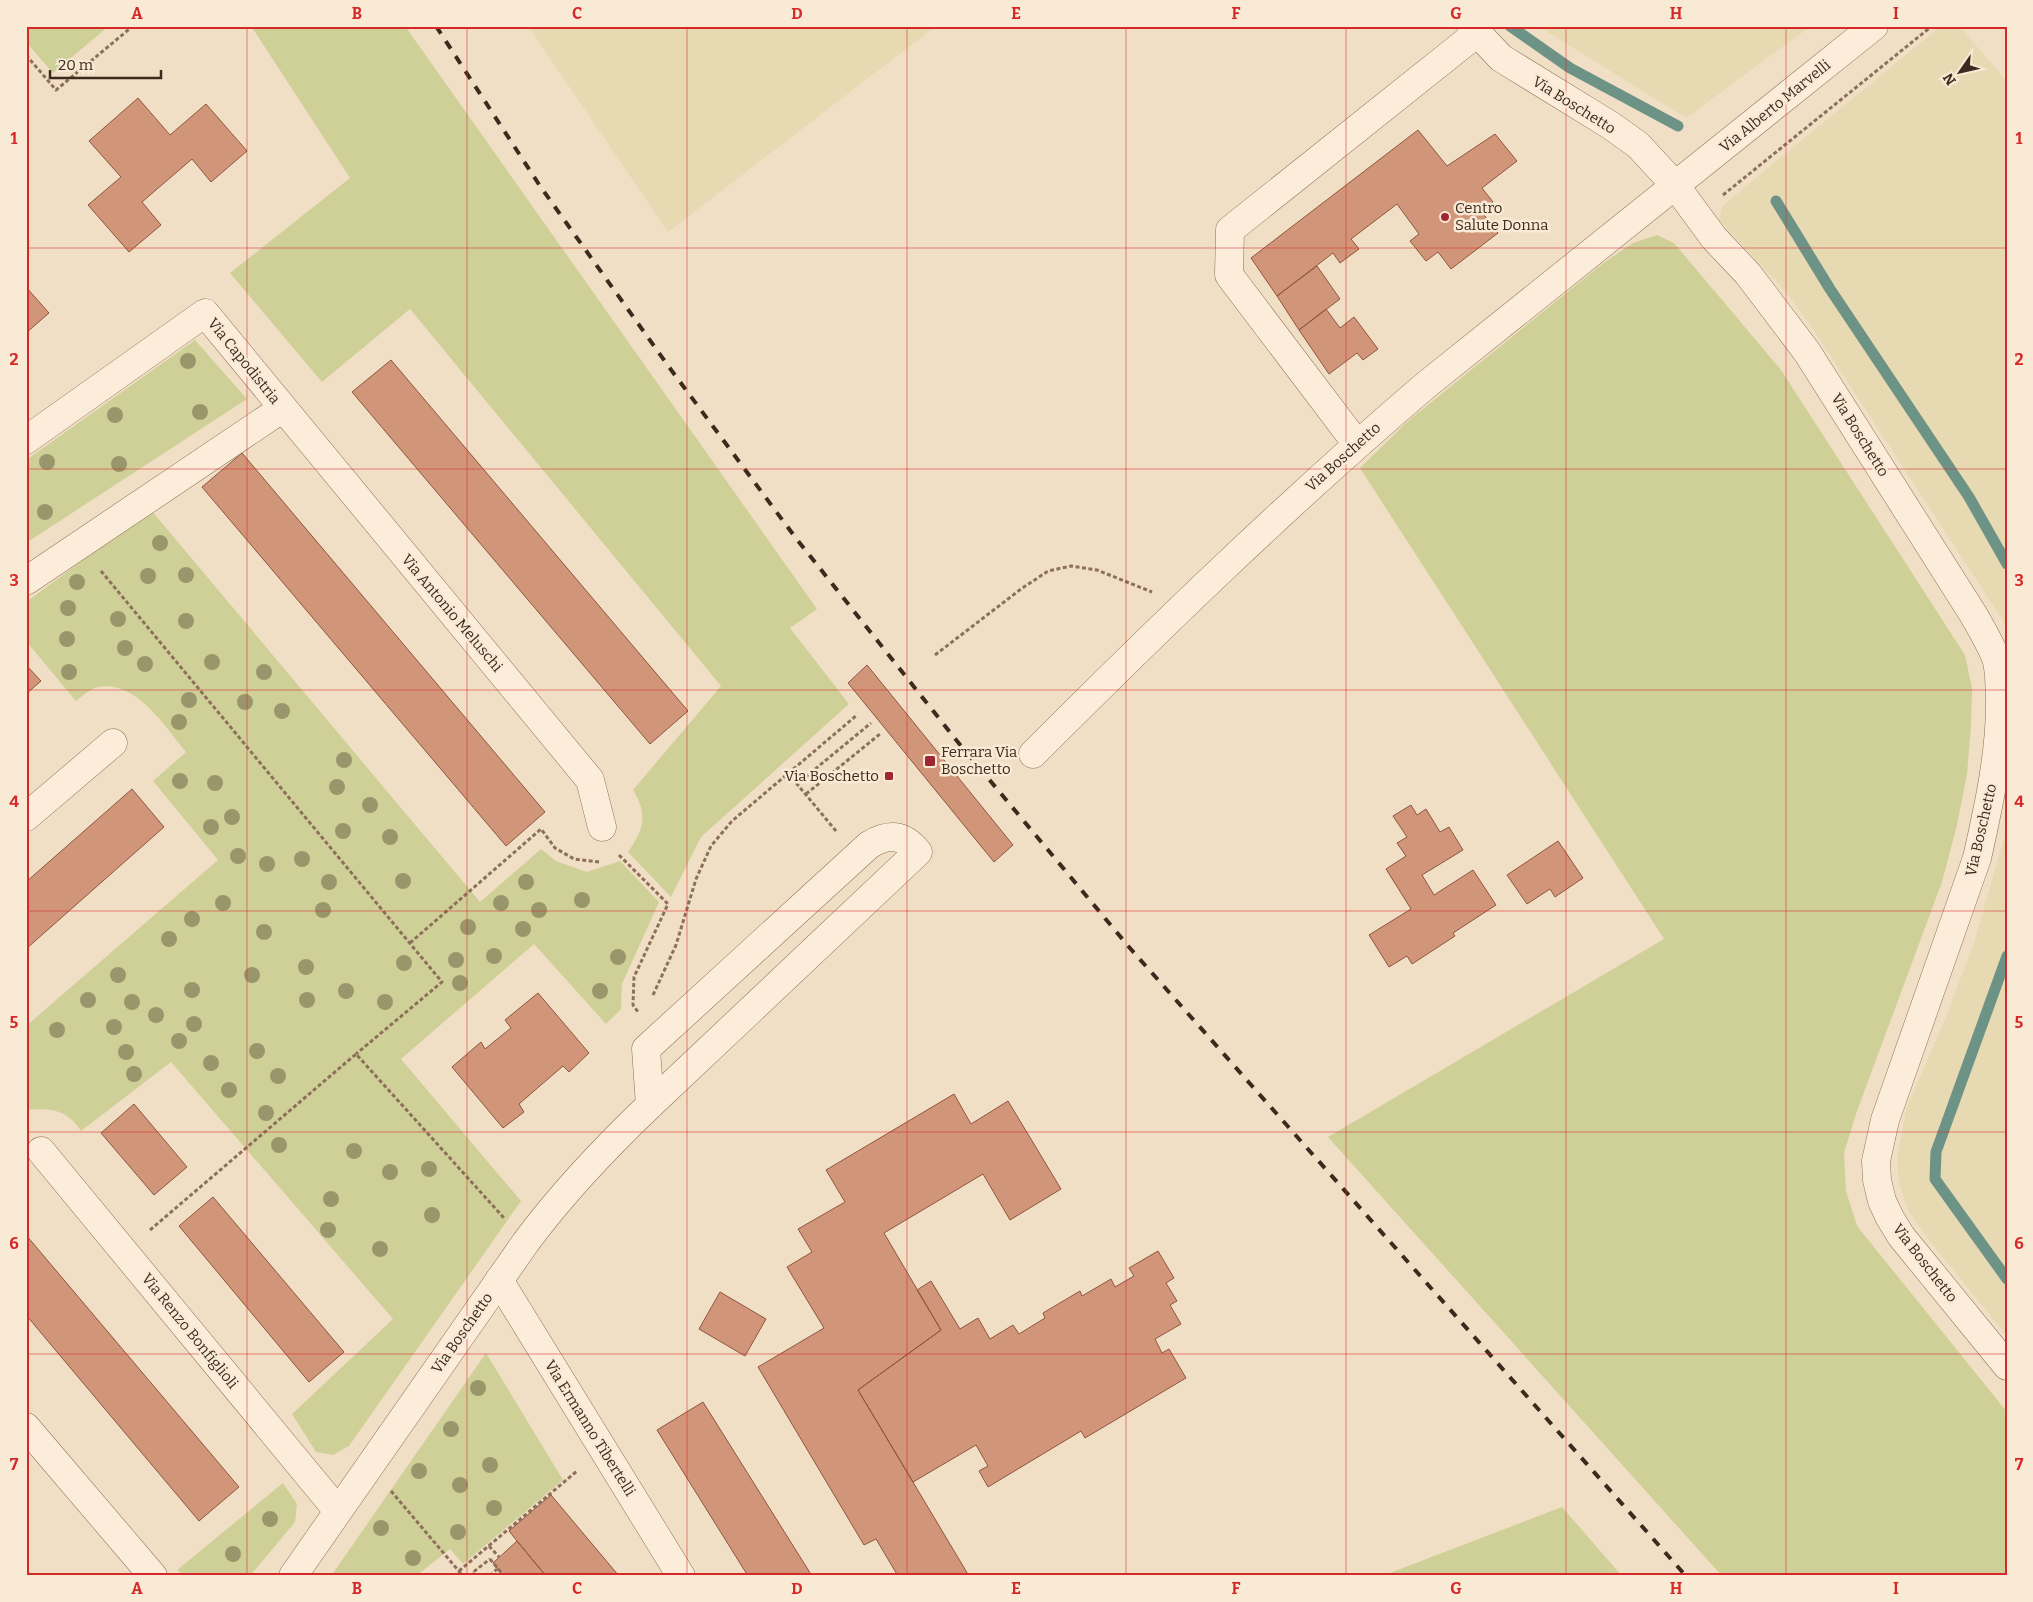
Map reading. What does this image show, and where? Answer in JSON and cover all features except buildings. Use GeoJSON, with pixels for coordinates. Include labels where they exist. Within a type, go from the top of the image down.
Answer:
{"type":"FeatureCollection","features":[{"type":"Feature","properties":{"kind":"street","name":"Via Alberto Marvelli"},"geometry":{"type":"LineString","coordinates":[[1675,185],[1874,26]]}},
{"type":"Feature","properties":{"kind":"street","name":"Via Boschetto"},"geometry":{"type":"LineString","coordinates":[[1474,29],[1508,63],[1610,126],[1638,146],[1675,185],[1714,238],[1748,274],[1807,352],[1974,614],[1996,660],[2000,710],[1997,744],[1993,778],[1979,850],[1959,913],[1885,1120],[1876,1162],[1877,1180],[1882,1201],[1901,1236],[2007,1366]]}},
{"type":"Feature","properties":{"kind":"street"},"geometry":{"type":"LineString","coordinates":[[1357,444],[1229,275],[1230,230],[1474,29]]}},
{"type":"Feature","properties":{"kind":"street","name":"Via Boschetto"},"geometry":{"type":"LineString","coordinates":[[1033,754],[1181,606],[1357,444],[1675,185]]}},
{"type":"Feature","properties":{"kind":"street","name":"Via Capodistria"},"geometry":{"type":"LineString","coordinates":[[26,440],[205,313],[283,408],[26,580]]}},
{"type":"Feature","properties":{"kind":"street","name":"Via Antonio Meluschi"},"geometry":{"type":"LineString","coordinates":[[283,408],[590,780],[602,827]]}},
{"type":"Feature","properties":{"kind":"street"},"geometry":{"type":"LineString","coordinates":[[26,817],[113,743]]}},
{"type":"Feature","properties":{"kind":"street","name":"Via Boschetto"},"geometry":{"type":"LineString","coordinates":[[293,1576],[526,1242],[588,1166],[918,852],[912,844],[901,838],[891,837],[880,839],[856,856],[646,1048]]}},
{"type":"Feature","properties":{"kind":"street"},"geometry":{"type":"LineString","coordinates":[[646,1048],[650,1105]]}},
{"type":"Feature","properties":{"kind":"street","name":"Via Renzo Bonfiglioli"},"geometry":{"type":"LineString","coordinates":[[42,1151],[338,1511]]}},
{"type":"Feature","properties":{"kind":"street","name":"Via Ermanno Tibertelli"},"geometry":{"type":"LineString","coordinates":[[500,1280],[681,1576]]}},
{"type":"Feature","properties":{"kind":"street"},"geometry":{"type":"LineString","coordinates":[[26,1427],[153,1576]]}},
{"type":"Feature","properties":{"kind":"path"},"geometry":{"type":"LineString","coordinates":[[26,55],[56,90],[133,26]]}},
{"type":"Feature","properties":{"kind":"path"},"geometry":{"type":"LineString","coordinates":[[1698,216],[1932,26]]}},
{"type":"Feature","properties":{"kind":"path"},"geometry":{"type":"LineString","coordinates":[[79,545],[442,982],[124,1252]]}},
{"type":"Feature","properties":{"kind":"path"},"geometry":{"type":"LineString","coordinates":[[935,654],[1048,571],[1071,566],[1098,570],[1133,583],[1181,606]]}},
{"type":"Feature","properties":{"kind":"path"},"geometry":{"type":"LineString","coordinates":[[646,1048],[643,1018],[676,945],[696,879],[711,846],[732,821],[857,715]]}},
{"type":"Feature","properties":{"kind":"path"},"geometry":{"type":"LineString","coordinates":[[856,856],[798,784],[871,723]]}},
{"type":"Feature","properties":{"kind":"path"},"geometry":{"type":"LineString","coordinates":[[806,794],[880,734]]}},
{"type":"Feature","properties":{"kind":"path"},"geometry":{"type":"LineString","coordinates":[[410,943],[541,829],[555,848],[574,859],[596,862],[604,860]]}},
{"type":"Feature","properties":{"kind":"path"},"geometry":{"type":"LineString","coordinates":[[612,857],[620,854],[668,904],[634,977],[633,1005],[643,1018]]}},
{"type":"Feature","properties":{"kind":"path"},"geometry":{"type":"LineString","coordinates":[[356,1054],[526,1242]]}},
{"type":"Feature","properties":{"kind":"path"},"geometry":{"type":"LineString","coordinates":[[459,1571],[604,1449]]}},
{"type":"Feature","properties":{"kind":"path"},"geometry":{"type":"LineString","coordinates":[[370,1465],[463,1576]]}},
{"type":"Feature","properties":{"kind":"path"},"geometry":{"type":"LineString","coordinates":[[489,1546],[499,1557]]}},
{"type":"Feature","properties":{"kind":"path"},"geometry":{"type":"LineString","coordinates":[[475,1576],[472,1573],[490,1559],[504,1576]]}},
{"type":"Feature","properties":{"kind":"path"},"geometry":{"type":"LineString","coordinates":[[490,1576],[497,1569]]}},
{"type":"Feature","properties":{"kind":"shaded area"},"geometry":{"type":"Polygon","coordinates":[[[528,26],[936,26],[668,232],[528,26]]]}},
{"type":"Feature","properties":{"kind":"shaded area"},"geometry":{"type":"Polygon","coordinates":[[[1538,26],[1811,26],[1686,118],[1538,26]]]}},
{"type":"Feature","properties":{"kind":"shaded area"},"geometry":{"type":"Polygon","coordinates":[[[1941,26],[1959,26],[2007,81],[2007,627],[1813,329],[1785,291],[1719,220],[1722,207],[1740,191],[1941,26]]]}},
{"type":"Feature","properties":{"kind":"shaded area"},"geometry":{"type":"Polygon","coordinates":[[[2007,828],[2007,1336],[1927,1238],[1908,1210],[1899,1183],[1897,1159],[1906,1109],[1945,1019],[1974,943],[2007,828]]]}},
{"type":"Feature","properties":{"kind":"green space"},"geometry":{"type":"Polygon","coordinates":[[[26,26],[109,26],[53,73],[26,42],[26,26]]]}},
{"type":"Feature","properties":{"kind":"green space"},"geometry":{"type":"Polygon","coordinates":[[[251,26],[405,26],[817,609],[790,628],[849,704],[701,837],[671,897],[628,852],[638,836],[642,822],[641,807],[633,790],[721,686],[410,309],[322,382],[230,273],[350,178],[251,26]]]}},
{"type":"Feature","properties":{"kind":"green space"},"geometry":{"type":"Polygon","coordinates":[[[1657,235],[1674,243],[1781,370],[1965,655],[1972,688],[1971,726],[1967,774],[1957,825],[1942,882],[1857,1111],[1844,1153],[1846,1191],[1857,1226],[2007,1412],[2007,1576],[1722,1576],[1328,1137],[1664,939],[1360,468],[1408,421],[1602,264],[1633,243],[1657,235]]]}},
{"type":"Feature","properties":{"kind":"green space"},"geometry":{"type":"Polygon","coordinates":[[[195,340],[247,399],[26,543],[26,460],[195,340]]]}},
{"type":"Feature","properties":{"kind":"green space"},"geometry":{"type":"Polygon","coordinates":[[[151,510],[480,902],[541,849],[556,861],[587,872],[620,861],[659,902],[622,984],[621,1009],[606,1024],[534,944],[401,1059],[521,1201],[349,1446],[333,1455],[316,1452],[292,1414],[393,1319],[171,1062],[81,1131],[64,1114],[43,1109],[26,1110],[26,1026],[218,860],[153,781],[186,752],[158,718],[135,696],[123,689],[109,686],[95,688],[76,701],[26,641],[26,602],[151,510]]]}},
{"type":"Feature","properties":{"kind":"green space"},"geometry":{"type":"Polygon","coordinates":[[[486,1353],[563,1480],[463,1564],[450,1549],[416,1576],[331,1576],[486,1353]]]}},
{"type":"Feature","properties":{"kind":"green space"},"geometry":{"type":"Polygon","coordinates":[[[283,1483],[297,1504],[295,1522],[250,1576],[185,1576],[177,1570],[283,1483]]]}},
{"type":"Feature","properties":{"kind":"green space"},"geometry":{"type":"Polygon","coordinates":[[[1562,1507],[1622,1576],[1382,1576],[1562,1507]]]}},
{"type":"Feature","properties":{"kind":"waterway"},"geometry":{"type":"LineString","coordinates":[[1510,26],[1570,68],[1678,126]]}},
{"type":"Feature","properties":{"kind":"waterway"},"geometry":{"type":"LineString","coordinates":[[1776,201],[1830,289],[1969,497],[2007,564]]}},
{"type":"Feature","properties":{"kind":"waterway"},"geometry":{"type":"LineString","coordinates":[[2007,956],[1936,1152],[1935,1179],[2007,1279]]}},
{"type":"Feature","properties":{"kind":"railway"},"geometry":{"type":"LineString","coordinates":[[436,26],[540,186],[669,367],[795,537],[957,741],[1129,947],[1686,1576]]}},
{"type":"Feature","properties":{"kind":"place","name":"Centro Salute Donna"},"geometry":{"type":"Point","coordinates":[1445,217]}},
{"type":"Feature","properties":{"kind":"place","name":"Ferrara Via Boschetto"},"geometry":{"type":"Point","coordinates":[930,761]}},
{"type":"Feature","properties":{"kind":"place","name":"Via Boschetto"},"geometry":{"type":"Point","coordinates":[889,776]}}]}
